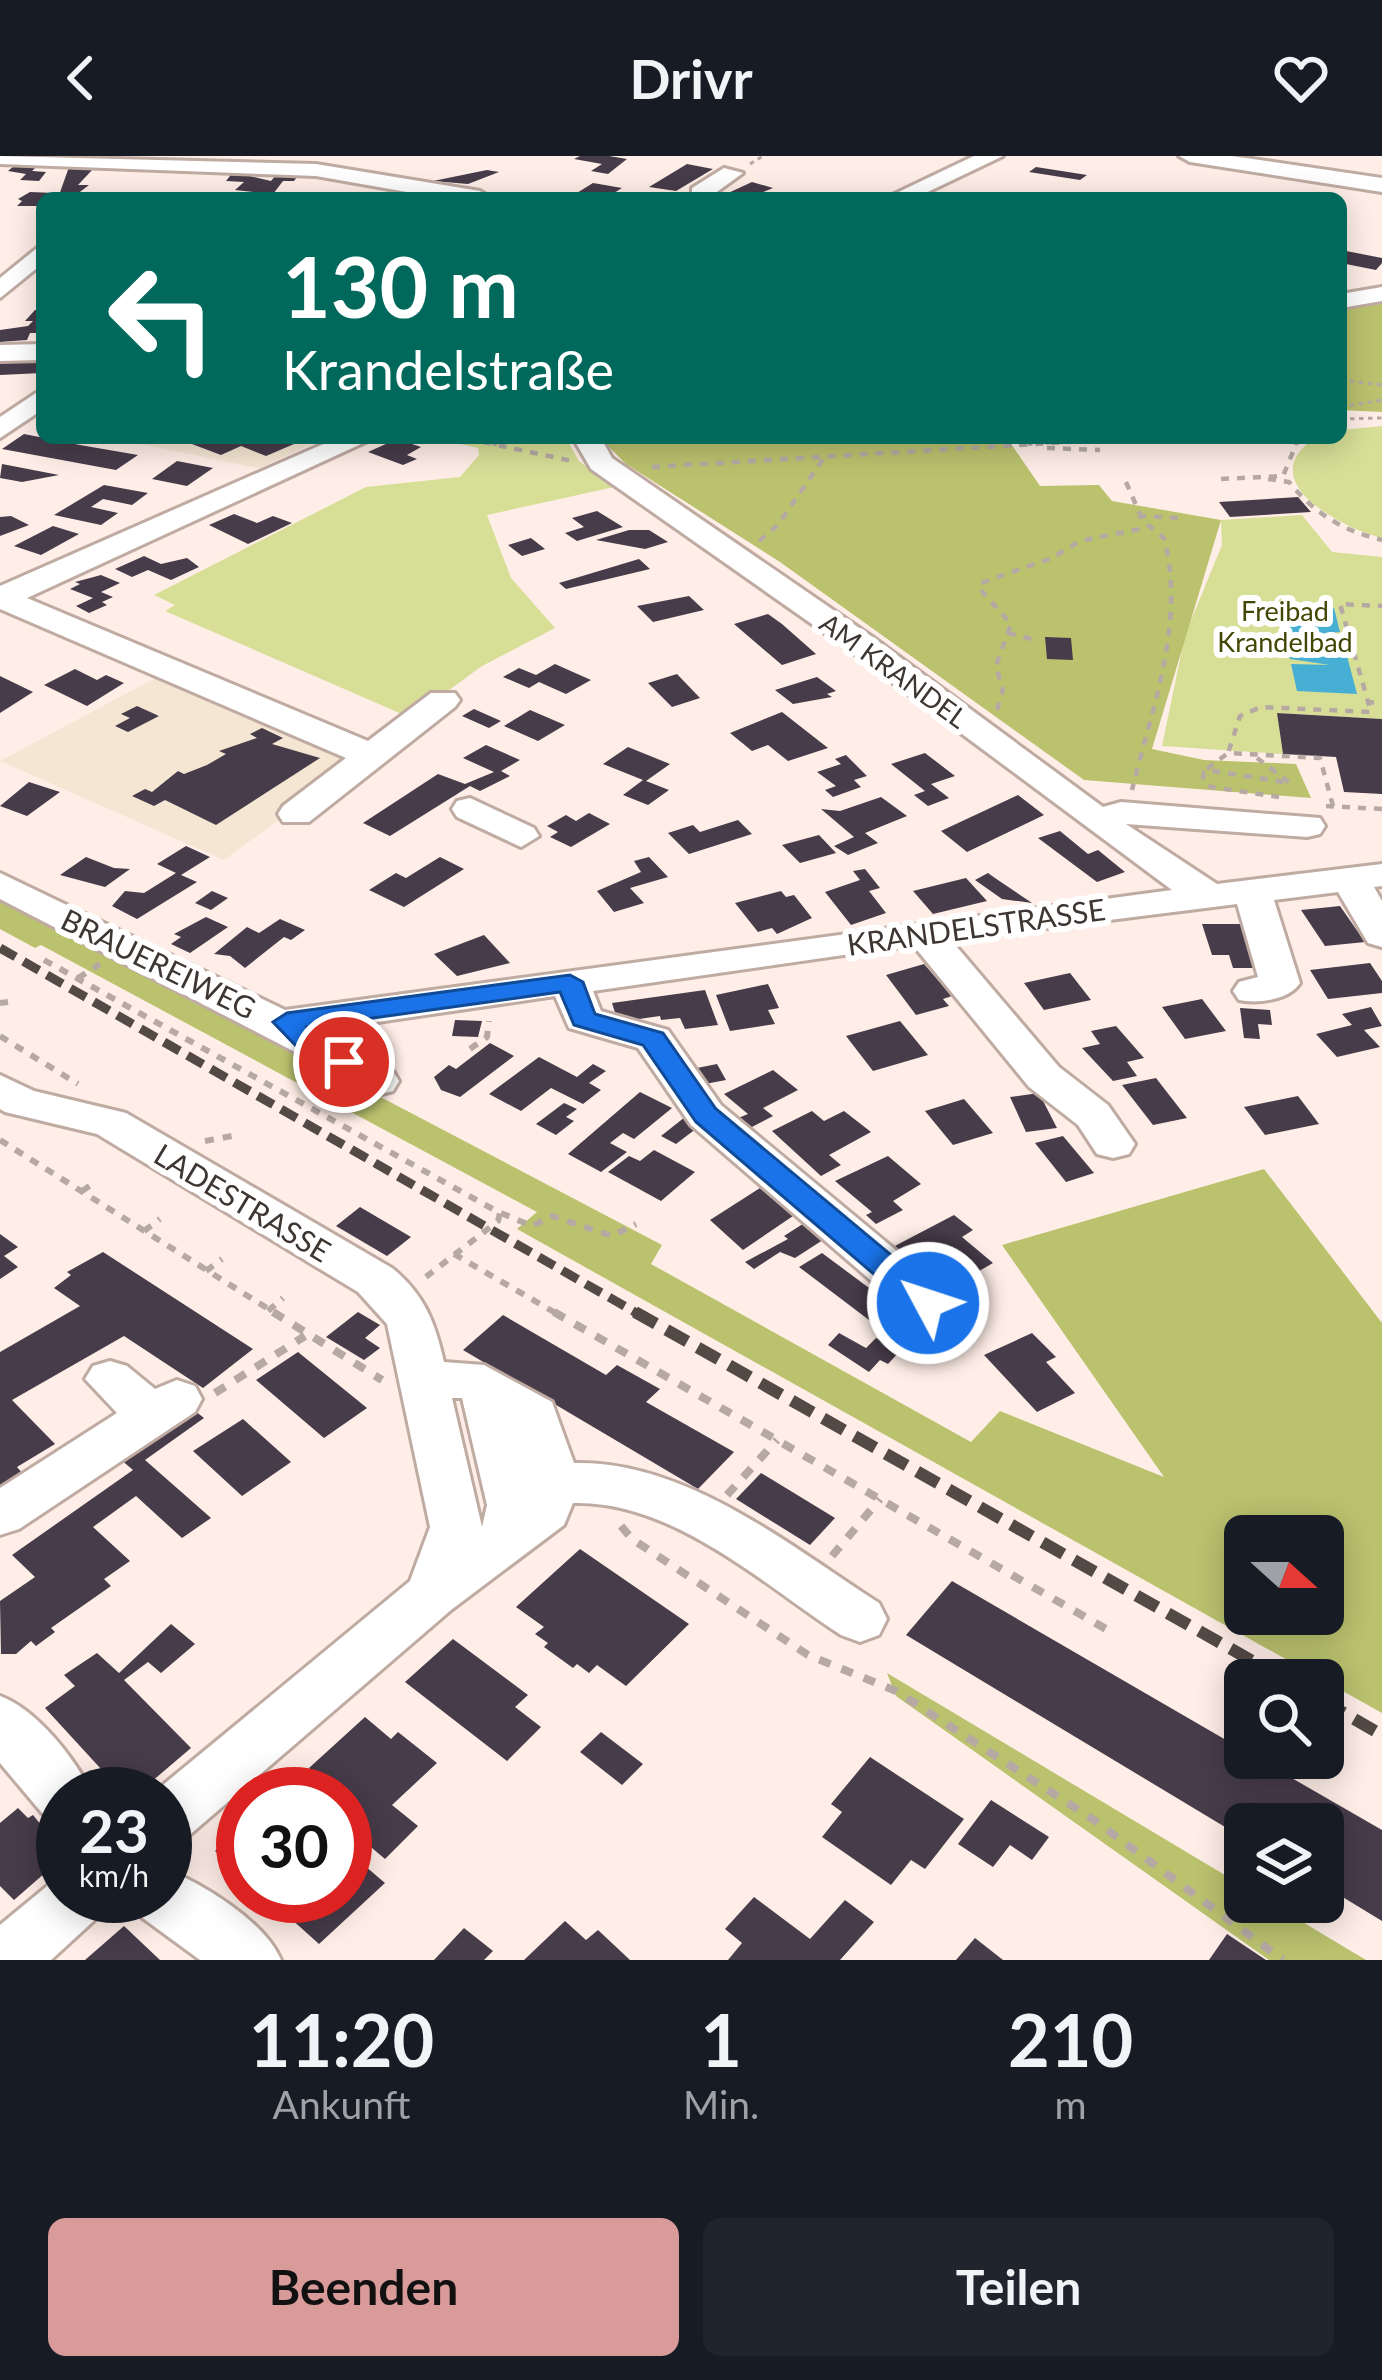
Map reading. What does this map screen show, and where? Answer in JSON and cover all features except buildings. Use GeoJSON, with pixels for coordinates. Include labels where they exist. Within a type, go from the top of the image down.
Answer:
{"type":"FeatureCollection","features":[{"type":"Feature","properties":{"kind":"street"},"geometry":{"type":"LineString","coordinates":[[911,192],[992,156]]}},
{"type":"Feature","properties":{"kind":"street"},"geometry":{"type":"LineString","coordinates":[[1190,156],[1382,185]]}},
{"type":"Feature","properties":{"kind":"street"},"geometry":{"type":"LineString","coordinates":[[0,158],[340,163],[456,192]]}},
{"type":"Feature","properties":{"kind":"street"},"geometry":{"type":"LineString","coordinates":[[101,186],[124,159]]}},
{"type":"Feature","properties":{"kind":"street"},"geometry":{"type":"LineString","coordinates":[[306,192],[340,163]]}},
{"type":"Feature","properties":{"kind":"street"},"geometry":{"type":"LineString","coordinates":[[1272,188],[1294,172]]}},
{"type":"Feature","properties":{"kind":"street"},"geometry":{"type":"LineString","coordinates":[[702,192],[731,173]]}},
{"type":"Feature","properties":{"kind":"street"},"geometry":{"type":"LineString","coordinates":[[0,291],[36,257]]}},
{"type":"Feature","properties":{"kind":"street"},"geometry":{"type":"LineString","coordinates":[[1347,300],[1382,294]]}},
{"type":"Feature","properties":{"kind":"street"},"geometry":{"type":"LineString","coordinates":[[0,353],[36,352]]}},
{"type":"Feature","properties":{"kind":"street"},"geometry":{"type":"LineString","coordinates":[[0,430],[36,402]]}},
{"type":"Feature","properties":{"kind":"street"},"geometry":{"type":"LineString","coordinates":[[0,598],[346,444]]}},
{"type":"Feature","properties":{"kind":"street","name":"AM KRANDEL"},"geometry":{"type":"LineString","coordinates":[[588,454],[1209,895]]}},
{"type":"Feature","properties":{"kind":"street"},"geometry":{"type":"LineString","coordinates":[[0,598],[372,756]]}},
{"type":"Feature","properties":{"kind":"street"},"geometry":{"type":"LineString","coordinates":[[296,814],[443,700]]}},
{"type":"Feature","properties":{"kind":"street"},"geometry":{"type":"LineString","coordinates":[[470,809],[521,836]]}},
{"type":"Feature","properties":{"kind":"street"},"geometry":{"type":"LineString","coordinates":[[1100,822],[1121,813],[1316,813]]}},
{"type":"Feature","properties":{"kind":"street"},"geometry":{"type":"LineString","coordinates":[[1366,877],[1382,934]]}},
{"type":"Feature","properties":{"kind":"street","name":"KRANDELSTRASSE"},"geometry":{"type":"LineString","coordinates":[[287,1022],[923,932],[1366,877]]}},
{"type":"Feature","properties":{"kind":"street","name":"BRAUEREIWEG"},"geometry":{"type":"LineString","coordinates":[[0,884],[243,1009],[287,1022],[309,1043],[378,1081]]}},
{"type":"Feature","properties":{"kind":"street"},"geometry":{"type":"LineString","coordinates":[[1252,889],[1280,983],[1252,992]]}},
{"type":"Feature","properties":{"kind":"street"},"geometry":{"type":"LineString","coordinates":[[923,932],[1044,1077],[1093,1115],[1113,1144]]}},
{"type":"Feature","properties":{"kind":"street"},"geometry":{"type":"LineString","coordinates":[[570,982],[584,1019],[653,1039],[689,1098],[706,1115],[928,1303]]}},
{"type":"Feature","properties":{"kind":"street","name":"LADESTRASSE"},"geometry":{"type":"LineString","coordinates":[[0,1089],[20,1102],[111,1123],[375,1280],[398,1299]]}},
{"type":"Feature","properties":{"kind":"street"},"geometry":{"type":"LineString","coordinates":[[398,1299],[426,1382],[456,1527],[432,1594]]}},
{"type":"Feature","properties":{"kind":"street"},"geometry":{"type":"LineString","coordinates":[[426,1382],[467,1378],[534,1415],[568,1482]]}},
{"type":"Feature","properties":{"kind":"street"},"geometry":{"type":"LineString","coordinates":[[110,1379],[165,1407]]}},
{"type":"Feature","properties":{"kind":"street"},"geometry":{"type":"LineString","coordinates":[[485,1389],[513,1505],[506,1540]]}},
{"type":"Feature","properties":{"kind":"street"},"geometry":{"type":"LineString","coordinates":[[0,1514],[165,1407]]}},
{"type":"Feature","properties":{"kind":"street"},"geometry":{"type":"LineString","coordinates":[[568,1482],[657,1496],[860,1618]]}},
{"type":"Feature","properties":{"kind":"street"},"geometry":{"type":"LineString","coordinates":[[192,1796],[432,1594],[545,1510],[568,1482]]}},
{"type":"Feature","properties":{"kind":"street"},"geometry":{"type":"LineString","coordinates":[[0,1721],[39,1767]]}},
{"type":"Feature","properties":{"kind":"street"},"geometry":{"type":"LineString","coordinates":[[192,1918],[250,1960]]}},
{"type":"Feature","properties":{"kind":"street"},"geometry":{"type":"LineString","coordinates":[[6,1960],[47,1923]]}},
{"type":"Feature","properties":{"kind":"path"},"geometry":{"type":"LineString","coordinates":[[1347,381],[1382,385]]}},
{"type":"Feature","properties":{"kind":"path"},"geometry":{"type":"LineString","coordinates":[[1347,406],[1382,400]]}},
{"type":"Feature","properties":{"kind":"path"},"geometry":{"type":"LineString","coordinates":[[1347,419],[1382,418]]}},
{"type":"Feature","properties":{"kind":"path"},"geometry":{"type":"LineString","coordinates":[[512,444],[588,454],[634,468],[1047,444]]}},
{"type":"Feature","properties":{"kind":"path"},"geometry":{"type":"LineString","coordinates":[[1268,479],[1288,472],[1288,456],[1295,444]]}},
{"type":"Feature","properties":{"kind":"path"},"geometry":{"type":"LineString","coordinates":[[1019,446],[1100,450]]}},
{"type":"Feature","properties":{"kind":"path"},"geometry":{"type":"LineString","coordinates":[[731,552],[767,538],[788,513],[802,479],[826,457]]}},
{"type":"Feature","properties":{"kind":"path"},"geometry":{"type":"LineString","coordinates":[[1221,478],[1289,482],[1317,514],[1382,540]]}},
{"type":"Feature","properties":{"kind":"path"},"geometry":{"type":"LineString","coordinates":[[1126,482],[1145,528],[1164,538],[1174,563],[1173,604],[1131,794]]}},
{"type":"Feature","properties":{"kind":"path"},"geometry":{"type":"LineString","coordinates":[[1138,516],[1181,518]]}},
{"type":"Feature","properties":{"kind":"path"},"geometry":{"type":"LineString","coordinates":[[972,727],[1002,705],[996,666],[1011,625],[1002,609],[980,590],[988,577],[1052,558],[1080,541],[1145,528]]}},
{"type":"Feature","properties":{"kind":"path"},"geometry":{"type":"LineString","coordinates":[[1366,877],[1304,801],[1211,787],[1203,780],[1204,772],[1228,753],[1240,716],[1261,707],[1371,712],[1340,604],[1382,606]]}},
{"type":"Feature","properties":{"kind":"path"},"geometry":{"type":"LineString","coordinates":[[1008,632],[1039,641]]}},
{"type":"Feature","properties":{"kind":"path"},"geometry":{"type":"LineString","coordinates":[[1366,702],[1382,703]]}},
{"type":"Feature","properties":{"kind":"path"},"geometry":{"type":"LineString","coordinates":[[1228,753],[1320,758],[1316,813]]}},
{"type":"Feature","properties":{"kind":"path"},"geometry":{"type":"LineString","coordinates":[[1204,772],[1290,783],[1253,755]]}},
{"type":"Feature","properties":{"kind":"path"},"geometry":{"type":"LineString","coordinates":[[1240,803],[1316,813],[1382,809]]}},
{"type":"Feature","properties":{"kind":"path"},"geometry":{"type":"LineString","coordinates":[[44,959],[500,1213],[532,1226],[553,1216],[612,1236],[636,1224]]}},
{"type":"Feature","properties":{"kind":"path"},"geometry":{"type":"LineString","coordinates":[[0,1140],[307,1336],[391,1384],[426,1382]]}},
{"type":"Feature","properties":{"kind":"path"},"geometry":{"type":"LineString","coordinates":[[0,1153],[10,1146]]}},
{"type":"Feature","properties":{"kind":"path"},"geometry":{"type":"LineString","coordinates":[[82,1191],[97,1181]]}},
{"type":"Feature","properties":{"kind":"path"},"geometry":{"type":"LineString","coordinates":[[398,1299],[498,1221],[500,1213]]}},
{"type":"Feature","properties":{"kind":"path"},"geometry":{"type":"LineString","coordinates":[[144,1231],[160,1219]]}},
{"type":"Feature","properties":{"kind":"path"},"geometry":{"type":"LineString","coordinates":[[454,1254],[1106,1629]]}},
{"type":"Feature","properties":{"kind":"path"},"geometry":{"type":"LineString","coordinates":[[206,1270],[222,1259]]}},
{"type":"Feature","properties":{"kind":"path"},"geometry":{"type":"LineString","coordinates":[[268,1311],[283,1298]]}},
{"type":"Feature","properties":{"kind":"path"},"geometry":{"type":"LineString","coordinates":[[165,1407],[204,1400],[307,1336]]}},
{"type":"Feature","properties":{"kind":"path"},"geometry":{"type":"LineString","coordinates":[[701,1522],[777,1440]]}},
{"type":"Feature","properties":{"kind":"path"},"geometry":{"type":"LineString","coordinates":[[568,1482],[632,1539],[808,1654],[896,1691],[1094,1820],[1283,1960]]}},
{"type":"Feature","properties":{"kind":"path"},"geometry":{"type":"LineString","coordinates":[[806,1586],[880,1499]]}},
{"type":"Feature","properties":{"kind":"shaded area"},"geometry":{"type":"Polygon","coordinates":[[[141,444],[312,444],[259,468],[141,444]]]}},
{"type":"Feature","properties":{"kind":"shaded area"},"geometry":{"type":"Polygon","coordinates":[[[163,674],[351,758],[347,770],[224,860],[0,761],[163,674]]]}},
{"type":"Feature","properties":{"kind":"green space"},"geometry":{"type":"Polygon","coordinates":[[[1382,303],[1382,412],[1347,410],[1347,308],[1382,303]]]}},
{"type":"Feature","properties":{"kind":"green space"},"geometry":{"type":"Polygon","coordinates":[[[1382,426],[1382,538],[1326,513],[1298,486],[1293,470],[1298,454],[1309,444],[1347,444],[1347,429],[1382,426]]]}},
{"type":"Feature","properties":{"kind":"green space"},"geometry":{"type":"Polygon","coordinates":[[[461,444],[569,444],[579,461],[614,487],[487,515],[511,578],[555,628],[482,666],[411,718],[165,611],[175,605],[154,595],[366,487],[460,477],[479,455],[478,448],[461,444]]]}},
{"type":"Feature","properties":{"kind":"green space"},"geometry":{"type":"Polygon","coordinates":[[[606,444],[1011,444],[1040,486],[1099,485],[1112,501],[1221,520],[1152,749],[1204,760],[1296,764],[1311,798],[1084,780],[780,562],[626,464],[606,444]]]}},
{"type":"Feature","properties":{"kind":"green space","name":"Freibad Krandelbad"},"geometry":{"type":"Polygon","coordinates":[[[1302,515],[1332,552],[1382,557],[1382,719],[1277,713],[1283,754],[1162,746],[1185,635],[1222,545],[1221,520],[1302,515]]]}},
{"type":"Feature","properties":{"kind":"green space"},"geometry":{"type":"Polygon","coordinates":[[[0,897],[662,1245],[651,1264],[971,1442],[1000,1411],[1164,1477],[1002,1245],[1264,1169],[1382,1323],[1382,1713],[1344,1692],[1344,1659],[1285,1659],[1243,1635],[1344,1635],[1344,1515],[1224,1515],[1224,1625],[517,1229],[537,1212],[41,945],[35,948],[0,929],[0,897]]]}},
{"type":"Feature","properties":{"kind":"green space"},"geometry":{"type":"Polygon","coordinates":[[[887,1673],[1224,1874],[1224,1923],[1304,1923],[1366,1960],[1269,1960],[896,1696],[887,1673]]]}},
{"type":"Feature","properties":{"kind":"water"},"geometry":{"type":"Polygon","coordinates":[[[1278,606],[1334,608],[1340,632],[1304,635],[1342,637],[1357,694],[1297,691],[1291,664],[1330,665],[1290,659],[1278,606]]]}},
{"type":"Feature","properties":{"kind":"railway"},"geometry":{"type":"LineString","coordinates":[[0,948],[640,1315]]}},
{"type":"Feature","properties":{"kind":"railway"},"geometry":{"type":"LineString","coordinates":[[635,1312],[1249,1659]]}},
{"type":"Feature","properties":{"kind":"railway"},"geometry":{"type":"LineString","coordinates":[[1344,1713],[1382,1735]]}},
{"type":"Feature","properties":{"kind":"route"},"geometry":{"type":"LineString","coordinates":[[344,1062],[309,1043],[287,1022],[570,982],[584,1019],[598,1027],[653,1039],[664,1050],[689,1098],[706,1115],[928,1303]]}}]}
